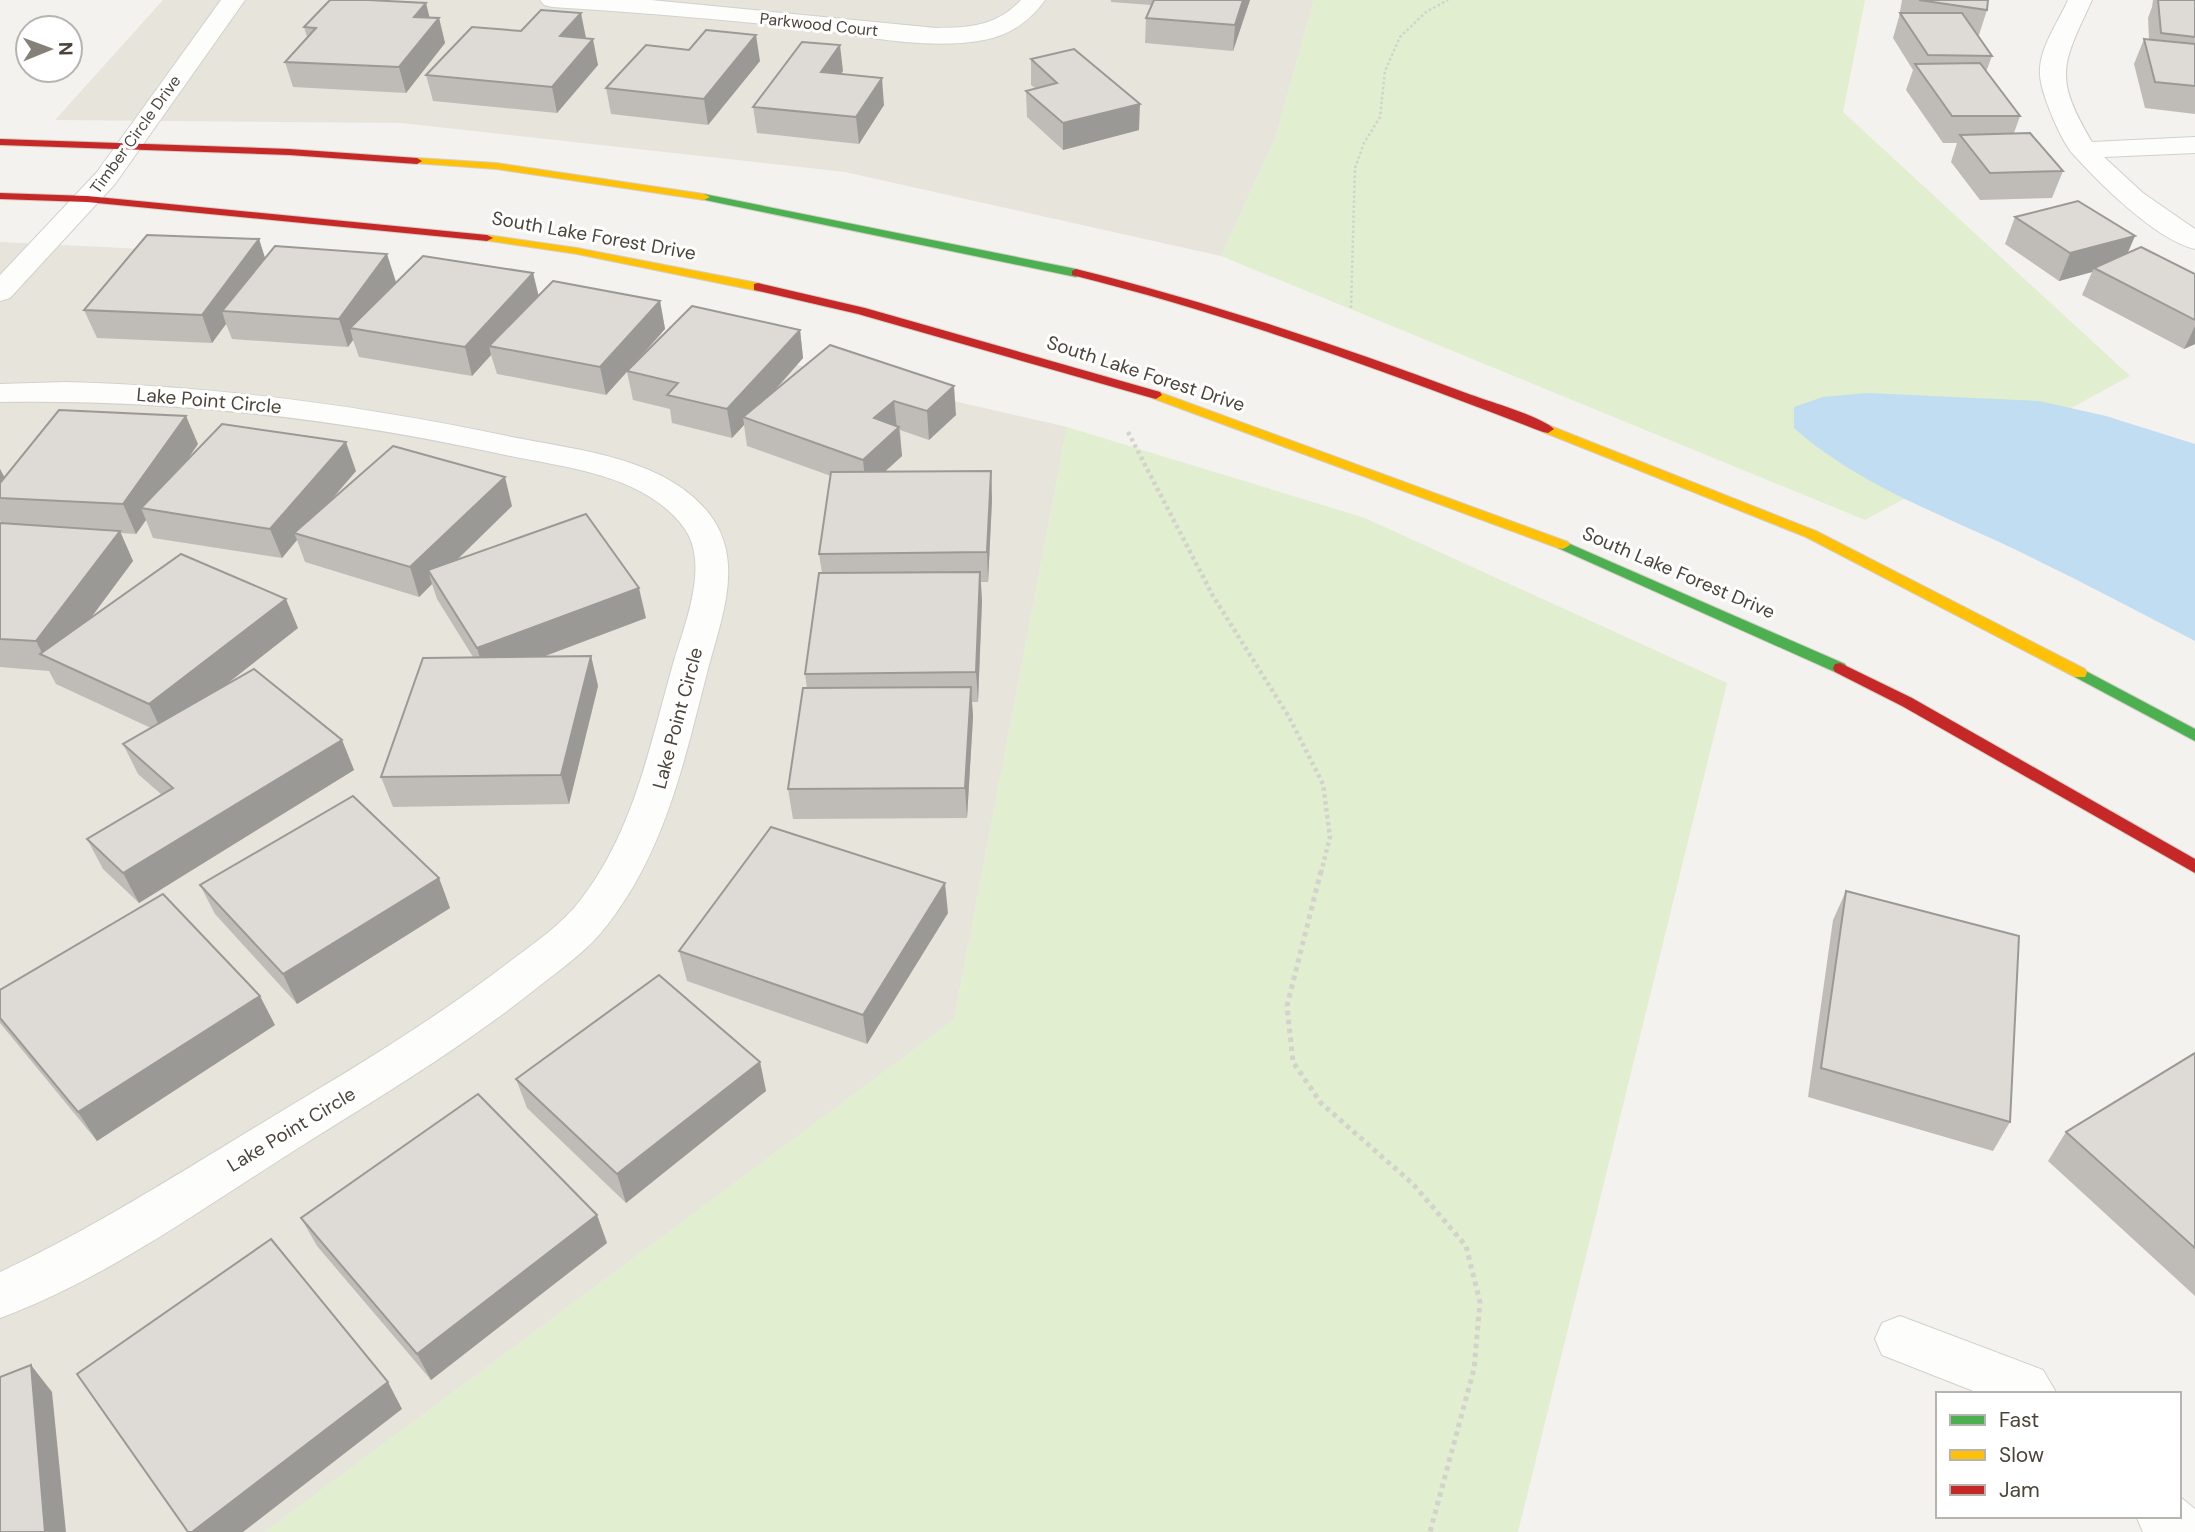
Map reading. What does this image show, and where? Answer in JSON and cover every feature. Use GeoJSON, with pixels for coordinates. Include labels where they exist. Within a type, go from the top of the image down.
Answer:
{"type":"FeatureCollection","features":[{"type":"Feature","properties":{"kind":"main road"},"geometry":{"type":"LineString","coordinates":[[0,142],[129,144],[430,161],[600,180],[719,199],[980,251],[1091,276],[1208,307],[1332,347],[1656,470],[1811,534],[2016,638],[2195,736]]}},
{"type":"Feature","properties":{"kind":"main road","name":"South Lake Forest Drive"},"geometry":{"type":"LineString","coordinates":[[0,196],[87,199],[479,237],[711,276],[860,311],[1184,403],[1545,537],[1806,650],[1965,734],[2195,867]]}},
{"type":"Feature","properties":{"kind":"street","name":"Timber Circle Drive"},"geometry":{"type":"LineString","coordinates":[[0,292],[87,199],[233,0]]}},
{"type":"Feature","properties":{"kind":"street","name":"Parkwood Court"},"geometry":{"type":"LineString","coordinates":[[552,0],[671,8],[924,35],[982,33],[1001,28],[1019,18],[1034,0]]}},
{"type":"Feature","properties":{"kind":"street"},"geometry":{"type":"LineString","coordinates":[[2080,0],[2058,50],[2052,75],[2066,121],[2083,150],[2124,194],[2195,242]]}},
{"type":"Feature","properties":{"kind":"street"},"geometry":{"type":"LineString","coordinates":[[2083,150],[2195,145]]}},
{"type":"Feature","properties":{"kind":"street","name":"Lake Point Circle"},"geometry":{"type":"LineString","coordinates":[[0,393],[148,393],[271,404],[439,429],[566,458],[622,472],[660,491],[694,517],[709,540],[712,566],[706,610],[657,796],[625,868],[596,911],[571,938],[436,1041],[67,1266],[0,1296]]}},
{"type":"Feature","properties":{"kind":"street"},"geometry":{"type":"LineString","coordinates":[[1900,1339],[2025,1387],[2030,1392]]}},
{"type":"Feature","properties":{"kind":"street"},"geometry":{"type":"LineString","coordinates":[[2165,1518],[2180,1532]]}},
{"type":"Feature","properties":{"kind":"path"},"geometry":{"type":"LineString","coordinates":[[1351,312],[1355,168],[1364,143],[1380,117],[1385,71],[1399,37],[1426,12],[1448,0]]}},
{"type":"Feature","properties":{"kind":"path"},"geometry":{"type":"LineString","coordinates":[[1125,425],[1213,596],[1290,717],[1323,784],[1330,837],[1287,1006],[1293,1062],[1321,1103],[1413,1184],[1466,1246],[1480,1302],[1474,1369],[1430,1532]]}},
{"type":"Feature","properties":{"kind":"shaded area"},"geometry":{"type":"Polygon","coordinates":[[[163,0],[1314,0],[1275,139],[1221,256],[845,172],[401,123],[55,120],[163,0]]]}},
{"type":"Feature","properties":{"kind":"shaded area"},"geometry":{"type":"Polygon","coordinates":[[[0,242],[165,250],[548,308],[1067,427],[954,1020],[265,1532],[0,1532],[0,242]]]}},
{"type":"Feature","properties":{"kind":"green space"},"geometry":{"type":"Polygon","coordinates":[[[1314,0],[1865,0],[1843,112],[2130,376],[1865,520],[1221,256],[1275,139],[1314,0]]]}},
{"type":"Feature","properties":{"kind":"green space"},"geometry":{"type":"Polygon","coordinates":[[[1067,427],[1365,518],[1727,683],[1518,1532],[265,1532],[954,1020],[1067,427]]]}},
{"type":"Feature","properties":{"kind":"water"},"geometry":{"type":"Polygon","coordinates":[[[1867,393],[2039,401],[2106,416],[2195,444],[2195,641],[2037,560],[1899,496],[1844,465],[1794,428],[1794,407],[1823,397],[1867,393]]]}},
{"type":"Feature","properties":{"kind":"building"},"geometry":{"type":"Polygon","coordinates":[[[330,0],[426,3],[414,17],[439,18],[399,67],[285,62],[316,28],[304,27],[330,0]]]}},
{"type":"Feature","properties":{"kind":"building"},"geometry":{"type":"Polygon","coordinates":[[[1154,0],[1243,0],[1235,25],[1146,18],[1154,0]]]}},
{"type":"Feature","properties":{"kind":"building"},"geometry":{"type":"Polygon","coordinates":[[[1919,0],[1988,0],[1987,10],[1919,0]]]}},
{"type":"Feature","properties":{"kind":"building"},"geometry":{"type":"Polygon","coordinates":[[[2158,0],[2195,0],[2195,37],[2161,33],[2158,0]]]}},
{"type":"Feature","properties":{"kind":"building"},"geometry":{"type":"Polygon","coordinates":[[[541,10],[581,13],[560,36],[593,39],[552,87],[426,75],[472,27],[521,31],[541,10]]]}},
{"type":"Feature","properties":{"kind":"building"},"geometry":{"type":"Polygon","coordinates":[[[1900,13],[1962,13],[1992,56],[1928,55],[1900,13]]]}},
{"type":"Feature","properties":{"kind":"building"},"geometry":{"type":"Polygon","coordinates":[[[706,30],[756,35],[704,99],[606,88],[646,45],[689,50],[706,30]]]}},
{"type":"Feature","properties":{"kind":"building"},"geometry":{"type":"Polygon","coordinates":[[[2144,39],[2195,44],[2195,86],[2155,82],[2144,39]]]}},
{"type":"Feature","properties":{"kind":"building"},"geometry":{"type":"Polygon","coordinates":[[[802,42],[840,45],[821,72],[882,78],[856,117],[753,107],[802,42]]]}},
{"type":"Feature","properties":{"kind":"building"},"geometry":{"type":"Polygon","coordinates":[[[1074,49],[1140,104],[1063,123],[1026,91],[1057,83],[1031,59],[1074,49]]]}},
{"type":"Feature","properties":{"kind":"building"},"geometry":{"type":"Polygon","coordinates":[[[1980,63],[2020,116],[1952,116],[1915,64],[1980,63]]]}},
{"type":"Feature","properties":{"kind":"building"},"geometry":{"type":"Polygon","coordinates":[[[2030,133],[2063,171],[1990,173],[1960,135],[2030,133]]]}},
{"type":"Feature","properties":{"kind":"building"},"geometry":{"type":"Polygon","coordinates":[[[2078,201],[2135,236],[2070,253],[2015,217],[2078,201]]]}},
{"type":"Feature","properties":{"kind":"building"},"geometry":{"type":"Polygon","coordinates":[[[147,235],[259,239],[202,315],[84,310],[147,235]]]}},
{"type":"Feature","properties":{"kind":"building"},"geometry":{"type":"Polygon","coordinates":[[[275,246],[387,254],[339,319],[222,311],[275,246]]]}},
{"type":"Feature","properties":{"kind":"building"},"geometry":{"type":"Polygon","coordinates":[[[2141,247],[2195,274],[2195,320],[2094,268],[2141,247]]]}},
{"type":"Feature","properties":{"kind":"building"},"geometry":{"type":"Polygon","coordinates":[[[423,256],[533,273],[465,347],[350,328],[423,256]]]}},
{"type":"Feature","properties":{"kind":"building"},"geometry":{"type":"Polygon","coordinates":[[[553,281],[660,301],[600,367],[489,346],[553,281]]]}},
{"type":"Feature","properties":{"kind":"building"},"geometry":{"type":"Polygon","coordinates":[[[692,306],[800,330],[727,409],[667,395],[678,383],[627,371],[692,306]]]}},
{"type":"Feature","properties":{"kind":"building"},"geometry":{"type":"Polygon","coordinates":[[[830,345],[954,386],[927,411],[894,401],[874,418],[899,427],[863,460],[743,417],[830,345]]]}},
{"type":"Feature","properties":{"kind":"building"},"geometry":{"type":"Polygon","coordinates":[[[59,410],[186,416],[123,504],[0,498],[0,483],[59,410]]]}},
{"type":"Feature","properties":{"kind":"building"},"geometry":{"type":"Polygon","coordinates":[[[222,424],[346,442],[270,529],[141,508],[222,424]]]}},
{"type":"Feature","properties":{"kind":"building"},"geometry":{"type":"Polygon","coordinates":[[[393,446],[505,477],[410,567],[294,533],[393,446]]]}},
{"type":"Feature","properties":{"kind":"building"},"geometry":{"type":"Polygon","coordinates":[[[991,471],[987,552],[819,554],[831,472],[991,471]]]}},
{"type":"Feature","properties":{"kind":"building"},"geometry":{"type":"Polygon","coordinates":[[[586,514],[639,588],[477,648],[428,570],[586,514]]]}},
{"type":"Feature","properties":{"kind":"building"},"geometry":{"type":"Polygon","coordinates":[[[0,523],[120,531],[36,641],[0,639],[0,523]]]}},
{"type":"Feature","properties":{"kind":"building"},"geometry":{"type":"Polygon","coordinates":[[[181,554],[286,599],[149,704],[40,654],[181,554]]]}},
{"type":"Feature","properties":{"kind":"building"},"geometry":{"type":"Polygon","coordinates":[[[980,572],[976,672],[805,674],[819,573],[980,572]]]}},
{"type":"Feature","properties":{"kind":"building"},"geometry":{"type":"Polygon","coordinates":[[[591,656],[561,775],[381,777],[423,658],[591,656]]]}},
{"type":"Feature","properties":{"kind":"building"},"geometry":{"type":"Polygon","coordinates":[[[254,669],[342,740],[123,873],[87,839],[173,788],[123,744],[254,669]]]}},
{"type":"Feature","properties":{"kind":"building"},"geometry":{"type":"Polygon","coordinates":[[[971,687],[965,788],[788,789],[803,688],[971,687]]]}},
{"type":"Feature","properties":{"kind":"building"},"geometry":{"type":"Polygon","coordinates":[[[353,796],[439,878],[283,974],[200,885],[353,796]]]}},
{"type":"Feature","properties":{"kind":"building"},"geometry":{"type":"Polygon","coordinates":[[[771,827],[945,883],[863,1015],[679,951],[771,827]]]}},
{"type":"Feature","properties":{"kind":"building"},"geometry":{"type":"Polygon","coordinates":[[[1846,891],[2019,936],[2010,1122],[1821,1068],[1846,891]]]}},
{"type":"Feature","properties":{"kind":"building"},"geometry":{"type":"Polygon","coordinates":[[[163,894],[260,996],[78,1112],[0,1018],[0,990],[163,894]]]}},
{"type":"Feature","properties":{"kind":"building"},"geometry":{"type":"Polygon","coordinates":[[[659,975],[760,1062],[617,1174],[516,1079],[659,975]]]}},
{"type":"Feature","properties":{"kind":"building"},"geometry":{"type":"Polygon","coordinates":[[[2195,1053],[2195,1248],[2066,1132],[2195,1053]]]}},
{"type":"Feature","properties":{"kind":"building"},"geometry":{"type":"Polygon","coordinates":[[[478,1094],[597,1215],[417,1354],[301,1218],[478,1094]]]}},
{"type":"Feature","properties":{"kind":"building"},"geometry":{"type":"Polygon","coordinates":[[[271,1239],[388,1382],[192,1532],[188,1532],[77,1374],[271,1239]]]}},
{"type":"Feature","properties":{"kind":"building"},"geometry":{"type":"Polygon","coordinates":[[[31,1365],[45,1532],[0,1532],[0,1377],[31,1365]]]}},
{"type":"Feature","properties":{"kind":"traffic: fast"},"geometry":{"type":"LineString","coordinates":[[704,197],[1076,273]]}},
{"type":"Feature","properties":{"kind":"traffic: fast"},"geometry":{"type":"LineString","coordinates":[[1563,545],[1840,668]]}},
{"type":"Feature","properties":{"kind":"traffic: fast"},"geometry":{"type":"LineString","coordinates":[[2080,673],[2195,736]]}},
{"type":"Feature","properties":{"kind":"traffic: slow"},"geometry":{"type":"LineString","coordinates":[[417,161],[496,166],[704,197]]}},
{"type":"Feature","properties":{"kind":"traffic: slow"},"geometry":{"type":"LineString","coordinates":[[487,238],[577,251],[758,287]]}},
{"type":"Feature","properties":{"kind":"traffic: slow"},"geometry":{"type":"LineString","coordinates":[[1156,395],[1563,545]]}},
{"type":"Feature","properties":{"kind":"traffic: slow"},"geometry":{"type":"LineString","coordinates":[[1548,429],[1811,534],[2080,673]]}},
{"type":"Feature","properties":{"kind":"traffic: jam"},"geometry":{"type":"LineString","coordinates":[[0,142],[289,152],[417,161]]}},
{"type":"Feature","properties":{"kind":"traffic: jam"},"geometry":{"type":"LineString","coordinates":[[0,196],[87,199],[487,238]]}},
{"type":"Feature","properties":{"kind":"traffic: jam"},"geometry":{"type":"LineString","coordinates":[[1076,273],[1196,304],[1315,342],[1548,429]]}},
{"type":"Feature","properties":{"kind":"traffic: jam"},"geometry":{"type":"LineString","coordinates":[[758,287],[861,311],[1156,395]]}},
{"type":"Feature","properties":{"kind":"traffic: jam"},"geometry":{"type":"LineString","coordinates":[[1840,668],[1907,702],[2195,867]]}}]}
